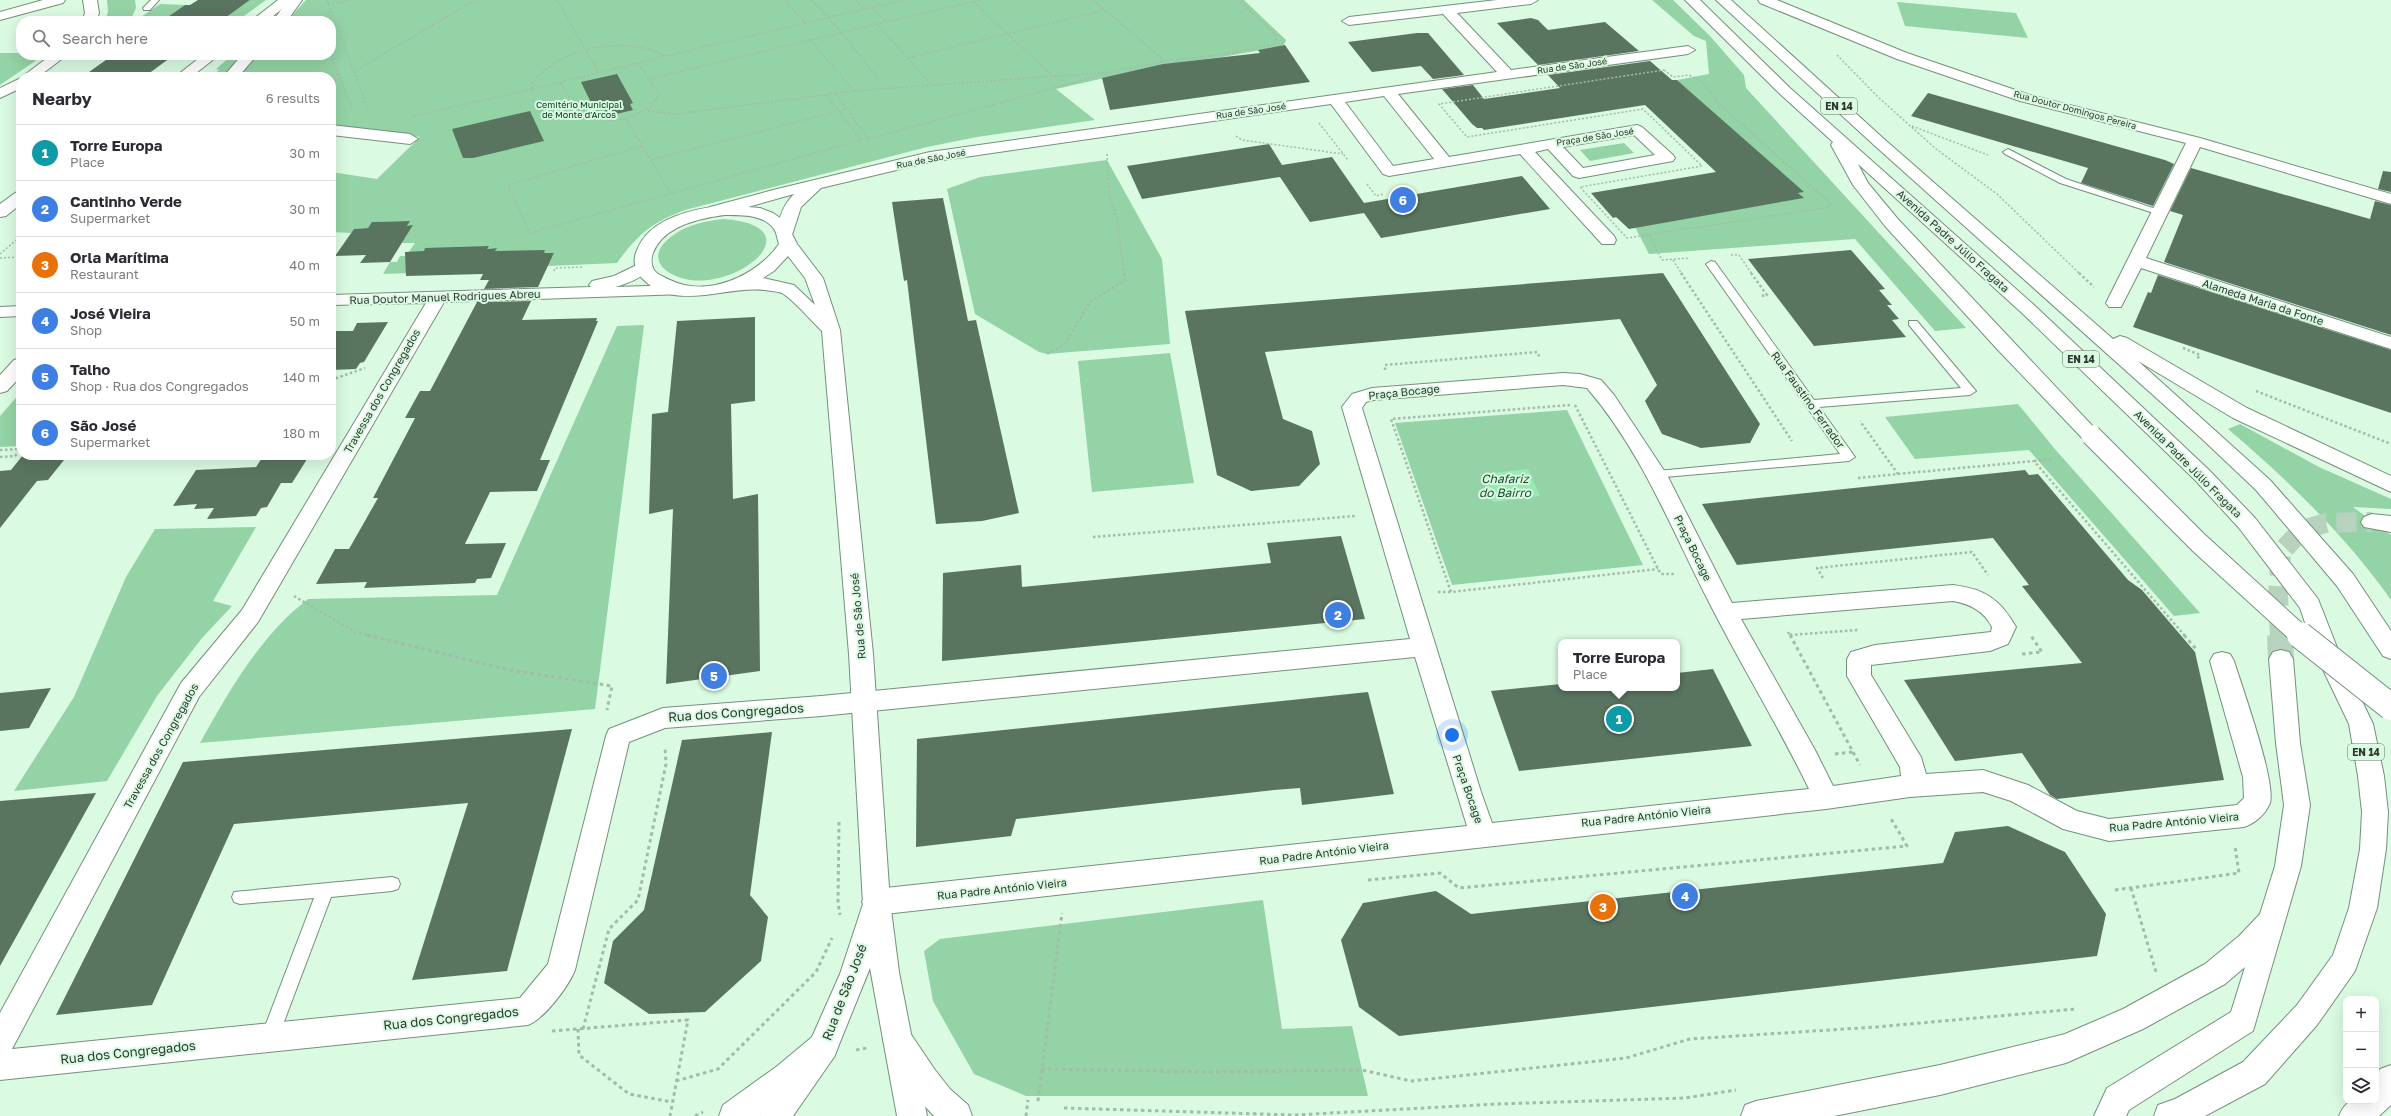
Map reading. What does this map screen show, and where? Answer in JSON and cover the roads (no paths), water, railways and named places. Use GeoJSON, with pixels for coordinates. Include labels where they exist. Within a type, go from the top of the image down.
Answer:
{"type":"FeatureCollection","features":[{"type":"Feature","properties":{"kind":"main road"},"geometry":{"type":"LineString","coordinates":[[0,16],[58,0]]}},
{"type":"Feature","properties":{"kind":"main road"},"geometry":{"type":"LineString","coordinates":[[90,0],[92,13],[91,16]]}},
{"type":"Feature","properties":{"kind":"main road"},"geometry":{"type":"LineString","coordinates":[[265,16],[286,0]]}},
{"type":"Feature","properties":{"kind":"main road"},"geometry":{"type":"LineString","coordinates":[[284,16],[295,0]]}},
{"type":"Feature","properties":{"kind":"main road"},"geometry":{"type":"LineString","coordinates":[[1349,21],[1531,0]]}},
{"type":"Feature","properties":{"kind":"main road","name":"Avenida Padre Júlio Fragata"},"geometry":{"type":"LineString","coordinates":[[1692,0],[1785,90],[2034,314],[2202,474],[2247,523],[2310,605],[2328,655],[2361,724],[2375,812],[2373,849],[2363,908],[2345,962],[2307,1015],[2254,1073],[2180,1113],[2169,1116]]}},
{"type":"Feature","properties":{"kind":"main road","name":"EN 14"},"geometry":{"type":"LineString","coordinates":[[1723,0],[1879,142],[2074,314],[2263,485],[2300,526],[2345,580],[2391,650]]}},
{"type":"Feature","properties":{"kind":"main road","name":"Rua Doutor Domingos Pereira"},"geometry":{"type":"LineString","coordinates":[[1765,0],[1895,53],[2025,98],[2195,141],[2391,199]]}},
{"type":"Feature","properties":{"kind":"main road"},"geometry":{"type":"LineString","coordinates":[[1447,10],[1507,74]]}},
{"type":"Feature","properties":{"kind":"main road","name":"Rua de São José"},"geometry":{"type":"LineString","coordinates":[[716,211],[817,184],[930,157],[1507,74],[1688,50]]}},
{"type":"Feature","properties":{"kind":"main road"},"geometry":{"type":"LineString","coordinates":[[36,72],[53,60]]}},
{"type":"Feature","properties":{"kind":"main road"},"geometry":{"type":"LineString","coordinates":[[189,72],[205,60]]}},
{"type":"Feature","properties":{"kind":"main road"},"geometry":{"type":"LineString","coordinates":[[235,72],[245,60]]}},
{"type":"Feature","properties":{"kind":"main road"},"geometry":{"type":"LineString","coordinates":[[0,94],[16,85]]}},
{"type":"Feature","properties":{"kind":"main road"},"geometry":{"type":"LineString","coordinates":[[1388,91],[1445,162]]}},
{"type":"Feature","properties":{"kind":"main road","name":"Praça de São José"},"geometry":{"type":"LineString","coordinates":[[1336,99],[1389,171],[1524,149],[1552,144],[1637,130],[1667,158],[1579,173],[1552,144]]}},
{"type":"Feature","properties":{"kind":"main road"},"geometry":{"type":"LineString","coordinates":[[336,131],[410,139]]}},
{"type":"Feature","properties":{"kind":"main road"},"geometry":{"type":"LineString","coordinates":[[1832,132],[1861,185],[1891,222],[2005,346],[2091,435],[2187,533],[2256,598],[2318,652],[2391,707]]}},
{"type":"Feature","properties":{"kind":"main road"},"geometry":{"type":"LineString","coordinates":[[2114,303],[2195,141]]}},
{"type":"Feature","properties":{"kind":"main road"},"geometry":{"type":"LineString","coordinates":[[1524,149],[1608,240]]}},
{"type":"Feature","properties":{"kind":"main road","name":"Rua de São José"},"geometry":{"type":"LineString","coordinates":[[817,184],[795,201],[787,216],[786,238],[814,278],[831,330],[854,558],[876,902],[885,972],[912,1116]]}},
{"type":"Feature","properties":{"kind":"main road"},"geometry":{"type":"LineString","coordinates":[[0,212],[16,200]]}},
{"type":"Feature","properties":{"kind":"main road"},"geometry":{"type":"LineString","coordinates":[[679,290],[658,282],[649,276],[643,267],[641,260],[643,251],[658,233],[684,218],[716,211],[740,210],[767,216],[778,223],[786,238],[774,264],[748,280],[731,285]]}},
{"type":"Feature","properties":{"kind":"main road","name":"Alameda Maria da Fonte"},"geometry":{"type":"LineString","coordinates":[[2136,261],[2391,343]]}},
{"type":"Feature","properties":{"kind":"main road","name":"Rua Doutor Manuel Rodrigues Abreu"},"geometry":{"type":"LineString","coordinates":[[560,294],[620,280],[643,267]]}},
{"type":"Feature","properties":{"kind":"main road"},"geometry":{"type":"LineString","coordinates":[[731,285],[760,283],[788,289],[831,330]]}},
{"type":"Feature","properties":{"kind":"main road","name":"Rua Doutor Manuel Rodrigues Abreu"},"geometry":{"type":"LineString","coordinates":[[336,300],[712,289],[731,285]]}},
{"type":"Feature","properties":{"kind":"main road","name":"Travessa dos Congregados"},"geometry":{"type":"LineString","coordinates":[[0,1042],[190,690],[250,616],[438,297]]}},
{"type":"Feature","properties":{"kind":"main road"},"geometry":{"type":"LineString","coordinates":[[0,312],[16,311]]}},
{"type":"Feature","properties":{"kind":"main road"},"geometry":{"type":"LineString","coordinates":[[2074,314],[2211,398],[2391,485]]}},
{"type":"Feature","properties":{"kind":"main road"},"geometry":{"type":"LineString","coordinates":[[0,387],[16,369]]}},
{"type":"Feature","properties":{"kind":"main road","name":"Praça Bocage"},"geometry":{"type":"LineString","coordinates":[[1484,834],[1468,792],[1354,422],[1352,407],[1359,398],[1372,394],[1580,380],[1594,384],[1607,399],[1657,475],[1725,612],[1806,757],[1826,798]]}},
{"type":"Feature","properties":{"kind":"main road"},"geometry":{"type":"LineString","coordinates":[[1725,612],[1953,593],[1966,594],[1981,600],[1992,608],[2004,627],[2000,638],[1990,642],[1875,654],[1859,659],[1859,676],[1912,765],[1914,777],[1910,786]]}},
{"type":"Feature","properties":{"kind":"main road"},"geometry":{"type":"LineString","coordinates":[[864,701],[1424,647]]}},
{"type":"Feature","properties":{"kind":"main road"},"geometry":{"type":"LineString","coordinates":[[2108,1116],[2118,1099],[2243,1021],[2270,923],[2288,866],[2297,806],[2288,743],[2281,659]]}},
{"type":"Feature","properties":{"kind":"main road","name":"Rua Padre António Vieira"},"geometry":{"type":"LineString","coordinates":[[876,902],[1181,870],[1484,834],[1826,798],[1910,786],[1983,781],[2019,793],[2072,820],[2110,830],[2244,816],[2257,802],[2256,777],[2222,662]]}},
{"type":"Feature","properties":{"kind":"main road","name":"Rua dos Congregados"},"geometry":{"type":"LineString","coordinates":[[0,1065],[528,1010],[561,970],[618,736],[864,701]]}},
{"type":"Feature","properties":{"kind":"main road","name":"Rua de São José"},"geometry":{"type":"LineString","coordinates":[[775,1116],[823,1047],[854,974],[876,902]]}},
{"type":"Feature","properties":{"kind":"main road"},"geometry":{"type":"LineString","coordinates":[[1756,1116],[1940,1080],[2066,1048],[2133,1019],[2215,974],[2249,946],[2270,923]]}},
{"type":"Feature","properties":{"kind":"main road"},"geometry":{"type":"LineString","coordinates":[[898,1040],[922,1078],[944,1106],[957,1116]]}},
{"type":"Feature","properties":{"kind":"main road"},"geometry":{"type":"LineString","coordinates":[[721,1113],[787,1078],[823,1047]]}},
{"type":"Feature","properties":{"kind":"main road"},"geometry":{"type":"LineString","coordinates":[[2379,1096],[2386,1090],[2391,1080]]}},
{"type":"Feature","properties":{"kind":"main road"},"geometry":{"type":"LineString","coordinates":[[2354,1116],[2369,1104]]}},
{"type":"Feature","properties":{"kind":"lane"},"geometry":{"type":"LineString","coordinates":[[147,8],[155,0]]}},
{"type":"Feature","properties":{"kind":"lane"},"geometry":{"type":"LineString","coordinates":[[2008,152],[2033,169],[2070,186],[2160,212]]}},
{"type":"Feature","properties":{"kind":"lane","name":"Rua Faustino Ferrador"},"geometry":{"type":"LineString","coordinates":[[1657,475],[1848,457],[1711,264]]}},
{"type":"Feature","properties":{"kind":"lane"},"geometry":{"type":"LineString","coordinates":[[1810,404],[1970,392],[1913,323]]}},
{"type":"Feature","properties":{"kind":"lane"},"geometry":{"type":"LineString","coordinates":[[240,897],[392,884]]}},
{"type":"Feature","properties":{"kind":"lane"},"geometry":{"type":"LineString","coordinates":[[270,1037],[325,890]]}},
{"type":"Feature","properties":{"kind":"water","name":"Chafariz do Bairro"},"geometry":{"type":"Polygon","coordinates":[[[1528,469],[1540,496],[1493,502],[1482,474],[1528,469]]]}},
{"type":"Feature","properties":{"kind":"tunnel"},"geometry":{"type":"LineString","coordinates":[[2280,636],[2278,596],[2281,552],[2302,530],[2326,523],[2372,522]]}},
{"type":"Feature","properties":{"kind":"tunnel"},"geometry":{"type":"LineString","coordinates":[[2280,635],[2281,659]]}},
{"type":"Feature","properties":{"kind":"place","name":"São José"},"geometry":{"type":"Point","coordinates":[1403,200]}},
{"type":"Feature","properties":{"kind":"place","name":"Cantinho Verde"},"geometry":{"type":"Point","coordinates":[1338,615]}},
{"type":"Feature","properties":{"kind":"place","name":"Talho"},"geometry":{"type":"Point","coordinates":[714,676]}},
{"type":"Feature","properties":{"kind":"place","name":"Torre Europa"},"geometry":{"type":"Point","coordinates":[1619,719]}},
{"type":"Feature","properties":{"kind":"place","name":"José Vieira"},"geometry":{"type":"Point","coordinates":[1685,896]}},
{"type":"Feature","properties":{"kind":"place","name":"Orla Marítima"},"geometry":{"type":"Point","coordinates":[1603,907]}},
{"type":"Feature","properties":{"kind":"park label","name":"Cemitério Municipal de Monte d'Arcos"},"geometry":{"type":"Point","coordinates":[579,110]}}]}
